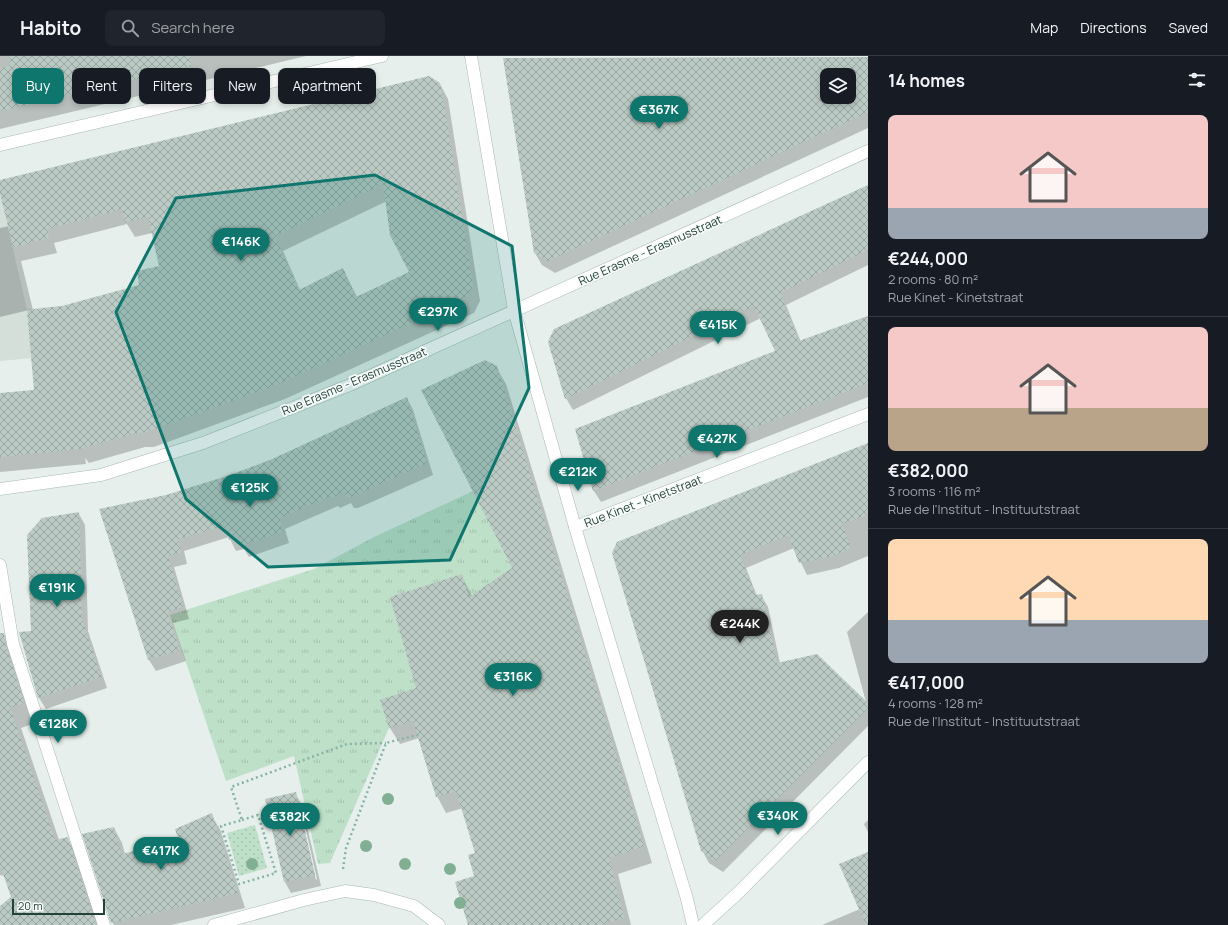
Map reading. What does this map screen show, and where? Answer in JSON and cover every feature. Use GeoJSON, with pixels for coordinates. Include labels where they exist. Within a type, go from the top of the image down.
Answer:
{"type":"FeatureCollection","features":[{"type":"Feature","properties":{"kind":"street"},"geometry":{"type":"LineString","coordinates":[[0,145],[382,56]]}},
{"type":"Feature","properties":{"kind":"street"},"geometry":{"type":"LineString","coordinates":[[471,56],[514,310],[575,527],[687,899],[693,925]]}},
{"type":"Feature","properties":{"kind":"street","name":"Rue Erasme - Erasmusstraat"},"geometry":{"type":"LineString","coordinates":[[0,489],[101,475],[203,443],[350,385],[868,151]]}},
{"type":"Feature","properties":{"kind":"street","name":"Rue Kinet - Kinetstraat"},"geometry":{"type":"LineString","coordinates":[[575,527],[868,414]]}},
{"type":"Feature","properties":{"kind":"street"},"geometry":{"type":"LineString","coordinates":[[0,565],[13,644],[104,925]]}},
{"type":"Feature","properties":{"kind":"street"},"geometry":{"type":"LineString","coordinates":[[703,925],[738,893],[868,762]]}},
{"type":"Feature","properties":{"kind":"street"},"geometry":{"type":"LineString","coordinates":[[214,925],[304,900],[345,891],[374,895],[414,906],[439,925]]}},
{"type":"Feature","properties":{"kind":"path"},"geometry":{"type":"LineString","coordinates":[[242,820],[231,787],[347,744],[386,743],[421,734]]}},
{"type":"Feature","properties":{"kind":"path"},"geometry":{"type":"LineString","coordinates":[[345,891],[342,870],[346,848],[386,743]]}},
{"type":"Feature","properties":{"kind":"path"},"geometry":{"type":"LineString","coordinates":[[258,814],[276,873],[239,884],[221,826],[242,820],[258,814]]}},
{"type":"Feature","properties":{"kind":"highlighted area"},"geometry":{"type":"Polygon","coordinates":[[[375,175],[512,246],[529,388],[450,560],[268,567],[186,499],[116,312],[176,198],[375,175]]]}},
{"type":"Feature","properties":{"kind":"shaded area"},"geometry":{"type":"Polygon","coordinates":[[[0,194],[27,309],[61,306],[67,355],[0,361],[0,194]]]}},
{"type":"Feature","properties":{"kind":"green space"},"geometry":{"type":"Polygon","coordinates":[[[473,491],[512,568],[415,720],[389,728],[330,863],[318,864],[294,756],[226,781],[170,615],[314,569],[374,537],[473,491]]]}},
{"type":"Feature","properties":{"kind":"green space"},"geometry":{"type":"Polygon","coordinates":[[[255,825],[267,868],[239,876],[227,833],[255,825]]]}},
{"type":"Feature","properties":{"kind":"building"},"geometry":{"type":"Polygon","coordinates":[[[9,56],[190,56],[191,66],[183,68],[139,68],[139,78],[131,80],[131,68],[72,68],[72,94],[64,96],[64,68],[12,68],[12,104],[30,104],[0,111],[0,69],[11,65],[9,56]]]}},
{"type":"Feature","properties":{"kind":"building"},"geometry":{"type":"Polygon","coordinates":[[[868,57],[868,112],[548,261],[534,253],[503,58],[868,57]]]}},
{"type":"Feature","properties":{"kind":"building"},"geometry":{"type":"Polygon","coordinates":[[[429,76],[440,83],[473,286],[466,298],[276,385],[146,432],[136,433],[79,449],[78,444],[78,449],[0,457],[0,393],[34,390],[27,310],[62,306],[139,285],[137,271],[159,266],[148,217],[125,222],[122,209],[47,229],[49,238],[13,247],[0,194],[0,180],[314,104],[376,104],[376,89],[429,76]],[[383,184],[275,236],[299,290],[343,268],[356,297],[409,272],[390,235],[383,184]]]}},
{"type":"Feature","properties":{"kind":"building"},"geometry":{"type":"Polygon","coordinates":[[[868,185],[868,250],[780,293],[799,341],[868,316],[868,383],[593,491],[575,429],[775,351],[754,306],[565,399],[548,342],[554,329],[868,185]]]}},
{"type":"Feature","properties":{"kind":"building"},"geometry":{"type":"Polygon","coordinates":[[[485,360],[497,366],[644,846],[609,858],[624,918],[599,925],[468,925],[455,882],[474,876],[468,855],[475,853],[456,791],[436,797],[413,721],[389,728],[380,700],[416,688],[390,597],[462,574],[469,597],[512,568],[421,390],[485,360]]]}},
{"type":"Feature","properties":{"kind":"building"},"geometry":{"type":"Polygon","coordinates":[[[407,397],[427,463],[351,497],[347,497],[344,492],[279,518],[284,531],[241,546],[239,537],[229,540],[224,526],[178,539],[181,553],[168,556],[183,607],[167,612],[180,650],[148,660],[99,509],[166,495],[230,475],[270,460],[407,397]]]}},
{"type":"Feature","properties":{"kind":"building"},"geometry":{"type":"Polygon","coordinates":[[[868,443],[868,515],[842,524],[851,548],[832,556],[799,563],[788,535],[740,555],[756,595],[762,594],[777,663],[817,654],[868,703],[868,708],[715,861],[701,851],[612,553],[617,542],[868,443]]]}},
{"type":"Feature","properties":{"kind":"building"},"geometry":{"type":"Polygon","coordinates":[[[79,512],[82,619],[101,677],[38,698],[19,632],[31,631],[27,535],[42,518],[79,512]]]}},
{"type":"Feature","properties":{"kind":"building"},"geometry":{"type":"Polygon","coordinates":[[[0,633],[4,633],[6,646],[24,703],[10,708],[55,840],[68,837],[96,925],[0,925],[0,906],[11,897],[0,865],[0,633]]]}},
{"type":"Feature","properties":{"kind":"building"},"geometry":{"type":"Polygon","coordinates":[[[296,792],[315,875],[284,882],[265,799],[296,792]]]}},
{"type":"Feature","properties":{"kind":"building"},"geometry":{"type":"Polygon","coordinates":[[[212,813],[238,893],[111,923],[82,834],[114,827],[121,854],[179,841],[175,829],[212,813]]]}},
{"type":"Feature","properties":{"kind":"building"},"geometry":{"type":"Polygon","coordinates":[[[868,852],[868,925],[866,925],[839,864],[868,852]]]}}]}
